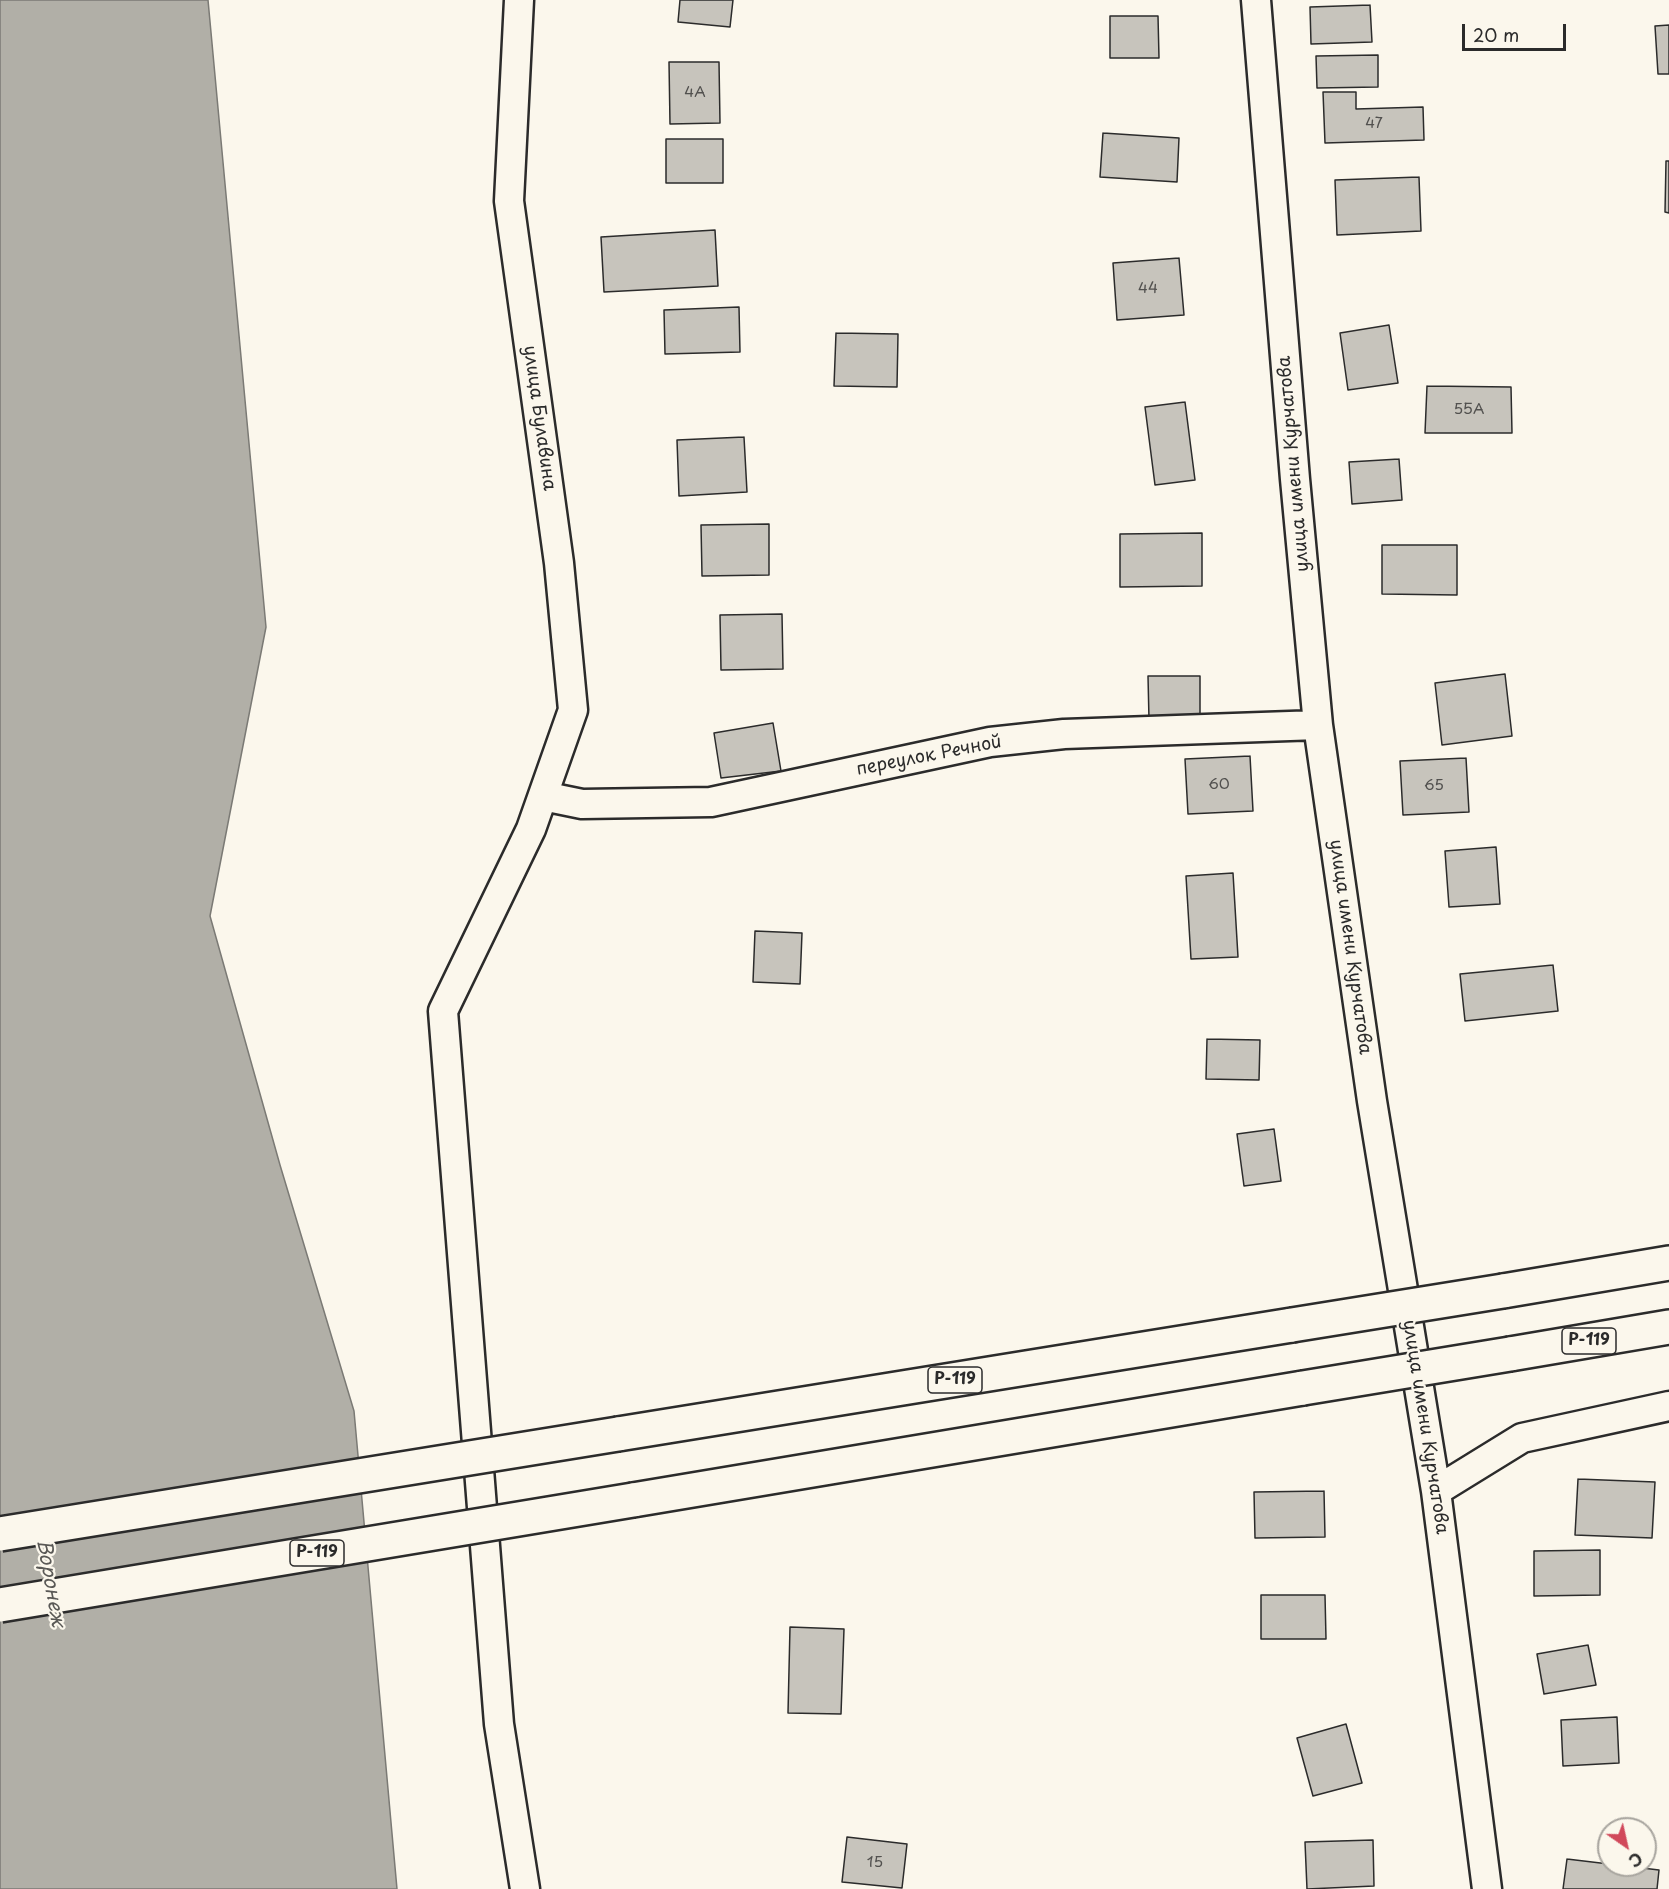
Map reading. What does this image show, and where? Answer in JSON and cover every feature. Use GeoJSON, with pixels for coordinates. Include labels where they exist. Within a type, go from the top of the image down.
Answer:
{"type":"FeatureCollection","features":[{"type":"Feature","properties":{"kind":"highway","name":"Р-119"},"geometry":{"type":"LineString","coordinates":[[0,1534],[1669,1263]]}},
{"type":"Feature","properties":{"kind":"highway","name":"Р-119"},"geometry":{"type":"LineString","coordinates":[[0,1605],[1669,1327]]}},
{"type":"Feature","properties":{"kind":"street","name":"улица Булавина"},"geometry":{"type":"LineString","coordinates":[[519,0],[509,201],[559,563],[573,710],[531,829],[443,1011],[499,1724],[525,1889]]}},
{"type":"Feature","properties":{"kind":"street","name":"улица имени Курчатова"},"geometry":{"type":"LineString","coordinates":[[1256,0],[1295,479],[1318,725],[1372,1101],[1436,1491],[1487,1889]]}},
{"type":"Feature","properties":{"kind":"street","name":"переулок Речной"},"geometry":{"type":"LineString","coordinates":[[543,796],[582,804],[711,802],[990,742],[1064,734],[1318,725]]}},
{"type":"Feature","properties":{"kind":"street"},"geometry":{"type":"LineString","coordinates":[[1436,1491],[1522,1438],[1669,1406]]}},
{"type":"Feature","properties":{"kind":"water","name":"Воронеж"},"geometry":{"type":"Polygon","coordinates":[[[0,0],[208,0],[266,627],[210,916],[280,1165],[354,1411],[397,1889],[0,1889],[0,0]]]}},
{"type":"Feature","properties":{"kind":"building"},"geometry":{"type":"Polygon","coordinates":[[[680,0],[733,0],[730,27],[678,22],[680,0]]]}},
{"type":"Feature","properties":{"kind":"building"},"geometry":{"type":"Polygon","coordinates":[[[1370,5],[1372,42],[1311,44],[1310,7],[1370,5]]]}},
{"type":"Feature","properties":{"kind":"building"},"geometry":{"type":"Polygon","coordinates":[[[1110,16],[1158,16],[1159,58],[1110,58],[1110,16]]]}},
{"type":"Feature","properties":{"kind":"building"},"geometry":{"type":"Polygon","coordinates":[[[1669,25],[1669,74],[1658,74],[1655,26],[1669,25]]]}},
{"type":"Feature","properties":{"kind":"building"},"geometry":{"type":"Polygon","coordinates":[[[1378,55],[1378,87],[1317,88],[1316,56],[1378,55]]]}},
{"type":"Feature","properties":{"kind":"building"},"geometry":{"type":"Polygon","coordinates":[[[669,62],[719,62],[720,123],[670,124],[669,62]]]}},
{"type":"Feature","properties":{"kind":"building"},"geometry":{"type":"Polygon","coordinates":[[[1323,92],[1356,92],[1356,109],[1423,107],[1424,140],[1325,143],[1323,92]]]}},
{"type":"Feature","properties":{"kind":"building"},"geometry":{"type":"Polygon","coordinates":[[[1103,133],[1179,138],[1177,182],[1100,177],[1103,133]]]}},
{"type":"Feature","properties":{"kind":"building"},"geometry":{"type":"Polygon","coordinates":[[[666,139],[723,139],[723,183],[666,183],[666,139]]]}},
{"type":"Feature","properties":{"kind":"building"},"geometry":{"type":"Polygon","coordinates":[[[1666,161],[1669,161],[1669,213],[1665,212],[1666,161]]]}},
{"type":"Feature","properties":{"kind":"building"},"geometry":{"type":"Polygon","coordinates":[[[1419,177],[1421,231],[1337,235],[1335,180],[1419,177]]]}},
{"type":"Feature","properties":{"kind":"building"},"geometry":{"type":"Polygon","coordinates":[[[715,230],[718,286],[604,292],[601,237],[715,230]]]}},
{"type":"Feature","properties":{"kind":"building"},"geometry":{"type":"Polygon","coordinates":[[[1179,258],[1184,315],[1117,320],[1113,263],[1179,258]]]}},
{"type":"Feature","properties":{"kind":"building"},"geometry":{"type":"Polygon","coordinates":[[[739,307],[740,352],[665,354],[664,310],[739,307]]]}},
{"type":"Feature","properties":{"kind":"building"},"geometry":{"type":"Polygon","coordinates":[[[1389,325],[1398,383],[1348,390],[1340,333],[1389,325]]]}},
{"type":"Feature","properties":{"kind":"building"},"geometry":{"type":"Polygon","coordinates":[[[836,333],[898,334],[897,387],[834,386],[836,333]]]}},
{"type":"Feature","properties":{"kind":"building"},"geometry":{"type":"Polygon","coordinates":[[[1427,386],[1511,387],[1512,433],[1425,433],[1427,386]]]}},
{"type":"Feature","properties":{"kind":"building"},"geometry":{"type":"Polygon","coordinates":[[[1185,402],[1195,480],[1155,485],[1145,407],[1185,402]]]}},
{"type":"Feature","properties":{"kind":"building"},"geometry":{"type":"Polygon","coordinates":[[[744,437],[747,492],[679,496],[677,440],[744,437]]]}},
{"type":"Feature","properties":{"kind":"building"},"geometry":{"type":"Polygon","coordinates":[[[1399,459],[1402,500],[1352,504],[1349,462],[1399,459]]]}},
{"type":"Feature","properties":{"kind":"building"},"geometry":{"type":"Polygon","coordinates":[[[769,524],[769,575],[702,576],[701,525],[769,524]]]}},
{"type":"Feature","properties":{"kind":"building"},"geometry":{"type":"Polygon","coordinates":[[[1202,533],[1202,586],[1120,587],[1120,534],[1202,533]]]}},
{"type":"Feature","properties":{"kind":"building"},"geometry":{"type":"Polygon","coordinates":[[[1382,545],[1457,545],[1457,595],[1382,594],[1382,545]]]}},
{"type":"Feature","properties":{"kind":"building"},"geometry":{"type":"Polygon","coordinates":[[[782,614],[783,669],[721,670],[720,615],[782,614]]]}},
{"type":"Feature","properties":{"kind":"building"},"geometry":{"type":"Polygon","coordinates":[[[1505,674],[1512,736],[1442,745],[1435,683],[1505,674]]]}},
{"type":"Feature","properties":{"kind":"building"},"geometry":{"type":"Polygon","coordinates":[[[1148,676],[1200,676],[1200,719],[1149,720],[1148,676]]]}},
{"type":"Feature","properties":{"kind":"building"},"geometry":{"type":"Polygon","coordinates":[[[773,723],[781,771],[721,778],[714,733],[773,723]]]}},
{"type":"Feature","properties":{"kind":"building"},"geometry":{"type":"Polygon","coordinates":[[[1250,756],[1253,811],[1188,814],[1185,759],[1250,756]]]}},
{"type":"Feature","properties":{"kind":"building"},"geometry":{"type":"Polygon","coordinates":[[[1466,758],[1469,812],[1403,815],[1400,761],[1466,758]]]}},
{"type":"Feature","properties":{"kind":"building"},"geometry":{"type":"Polygon","coordinates":[[[1496,847],[1500,904],[1449,907],[1445,851],[1496,847]]]}},
{"type":"Feature","properties":{"kind":"building"},"geometry":{"type":"Polygon","coordinates":[[[1233,873],[1238,957],[1191,959],[1186,876],[1233,873]]]}},
{"type":"Feature","properties":{"kind":"building"},"geometry":{"type":"Polygon","coordinates":[[[755,931],[802,933],[800,984],[753,982],[755,931]]]}},
{"type":"Feature","properties":{"kind":"building"},"geometry":{"type":"Polygon","coordinates":[[[1553,965],[1558,1011],[1465,1021],[1460,974],[1553,965]]]}},
{"type":"Feature","properties":{"kind":"building"},"geometry":{"type":"Polygon","coordinates":[[[1207,1039],[1260,1040],[1259,1080],[1206,1079],[1207,1039]]]}},
{"type":"Feature","properties":{"kind":"building"},"geometry":{"type":"Polygon","coordinates":[[[1274,1129],[1281,1181],[1244,1186],[1237,1134],[1274,1129]]]}},
{"type":"Feature","properties":{"kind":"building"},"geometry":{"type":"Polygon","coordinates":[[[1578,1479],[1655,1482],[1652,1538],[1575,1535],[1578,1479]]]}},
{"type":"Feature","properties":{"kind":"building"},"geometry":{"type":"Polygon","coordinates":[[[1324,1491],[1325,1537],[1255,1538],[1254,1492],[1324,1491]]]}},
{"type":"Feature","properties":{"kind":"building"},"geometry":{"type":"Polygon","coordinates":[[[1600,1550],[1600,1595],[1534,1596],[1534,1551],[1600,1550]]]}},
{"type":"Feature","properties":{"kind":"building"},"geometry":{"type":"Polygon","coordinates":[[[1261,1595],[1325,1595],[1326,1639],[1261,1639],[1261,1595]]]}},
{"type":"Feature","properties":{"kind":"building"},"geometry":{"type":"Polygon","coordinates":[[[790,1627],[844,1629],[841,1714],[788,1713],[790,1627]]]}},
{"type":"Feature","properties":{"kind":"building"},"geometry":{"type":"Polygon","coordinates":[[[1588,1645],[1596,1685],[1544,1694],[1537,1654],[1588,1645]]]}},
{"type":"Feature","properties":{"kind":"building"},"geometry":{"type":"Polygon","coordinates":[[[1617,1717],[1619,1763],[1563,1766],[1561,1720],[1617,1717]]]}},
{"type":"Feature","properties":{"kind":"building"},"geometry":{"type":"Polygon","coordinates":[[[1346,1724],[1362,1783],[1313,1796],[1297,1738],[1346,1724]]]}},
{"type":"Feature","properties":{"kind":"building"},"geometry":{"type":"Polygon","coordinates":[[[847,1837],[907,1844],[902,1888],[842,1882],[847,1837]]]}},
{"type":"Feature","properties":{"kind":"building"},"geometry":{"type":"Polygon","coordinates":[[[1373,1840],[1374,1886],[1307,1889],[1305,1842],[1373,1840]]]}},
{"type":"Feature","properties":{"kind":"building"},"geometry":{"type":"Polygon","coordinates":[[[1567,1859],[1597,1863],[1597,1877],[1657,1877],[1657,1870],[1659,1870],[1657,1889],[1563,1889],[1567,1859]]]}}]}
